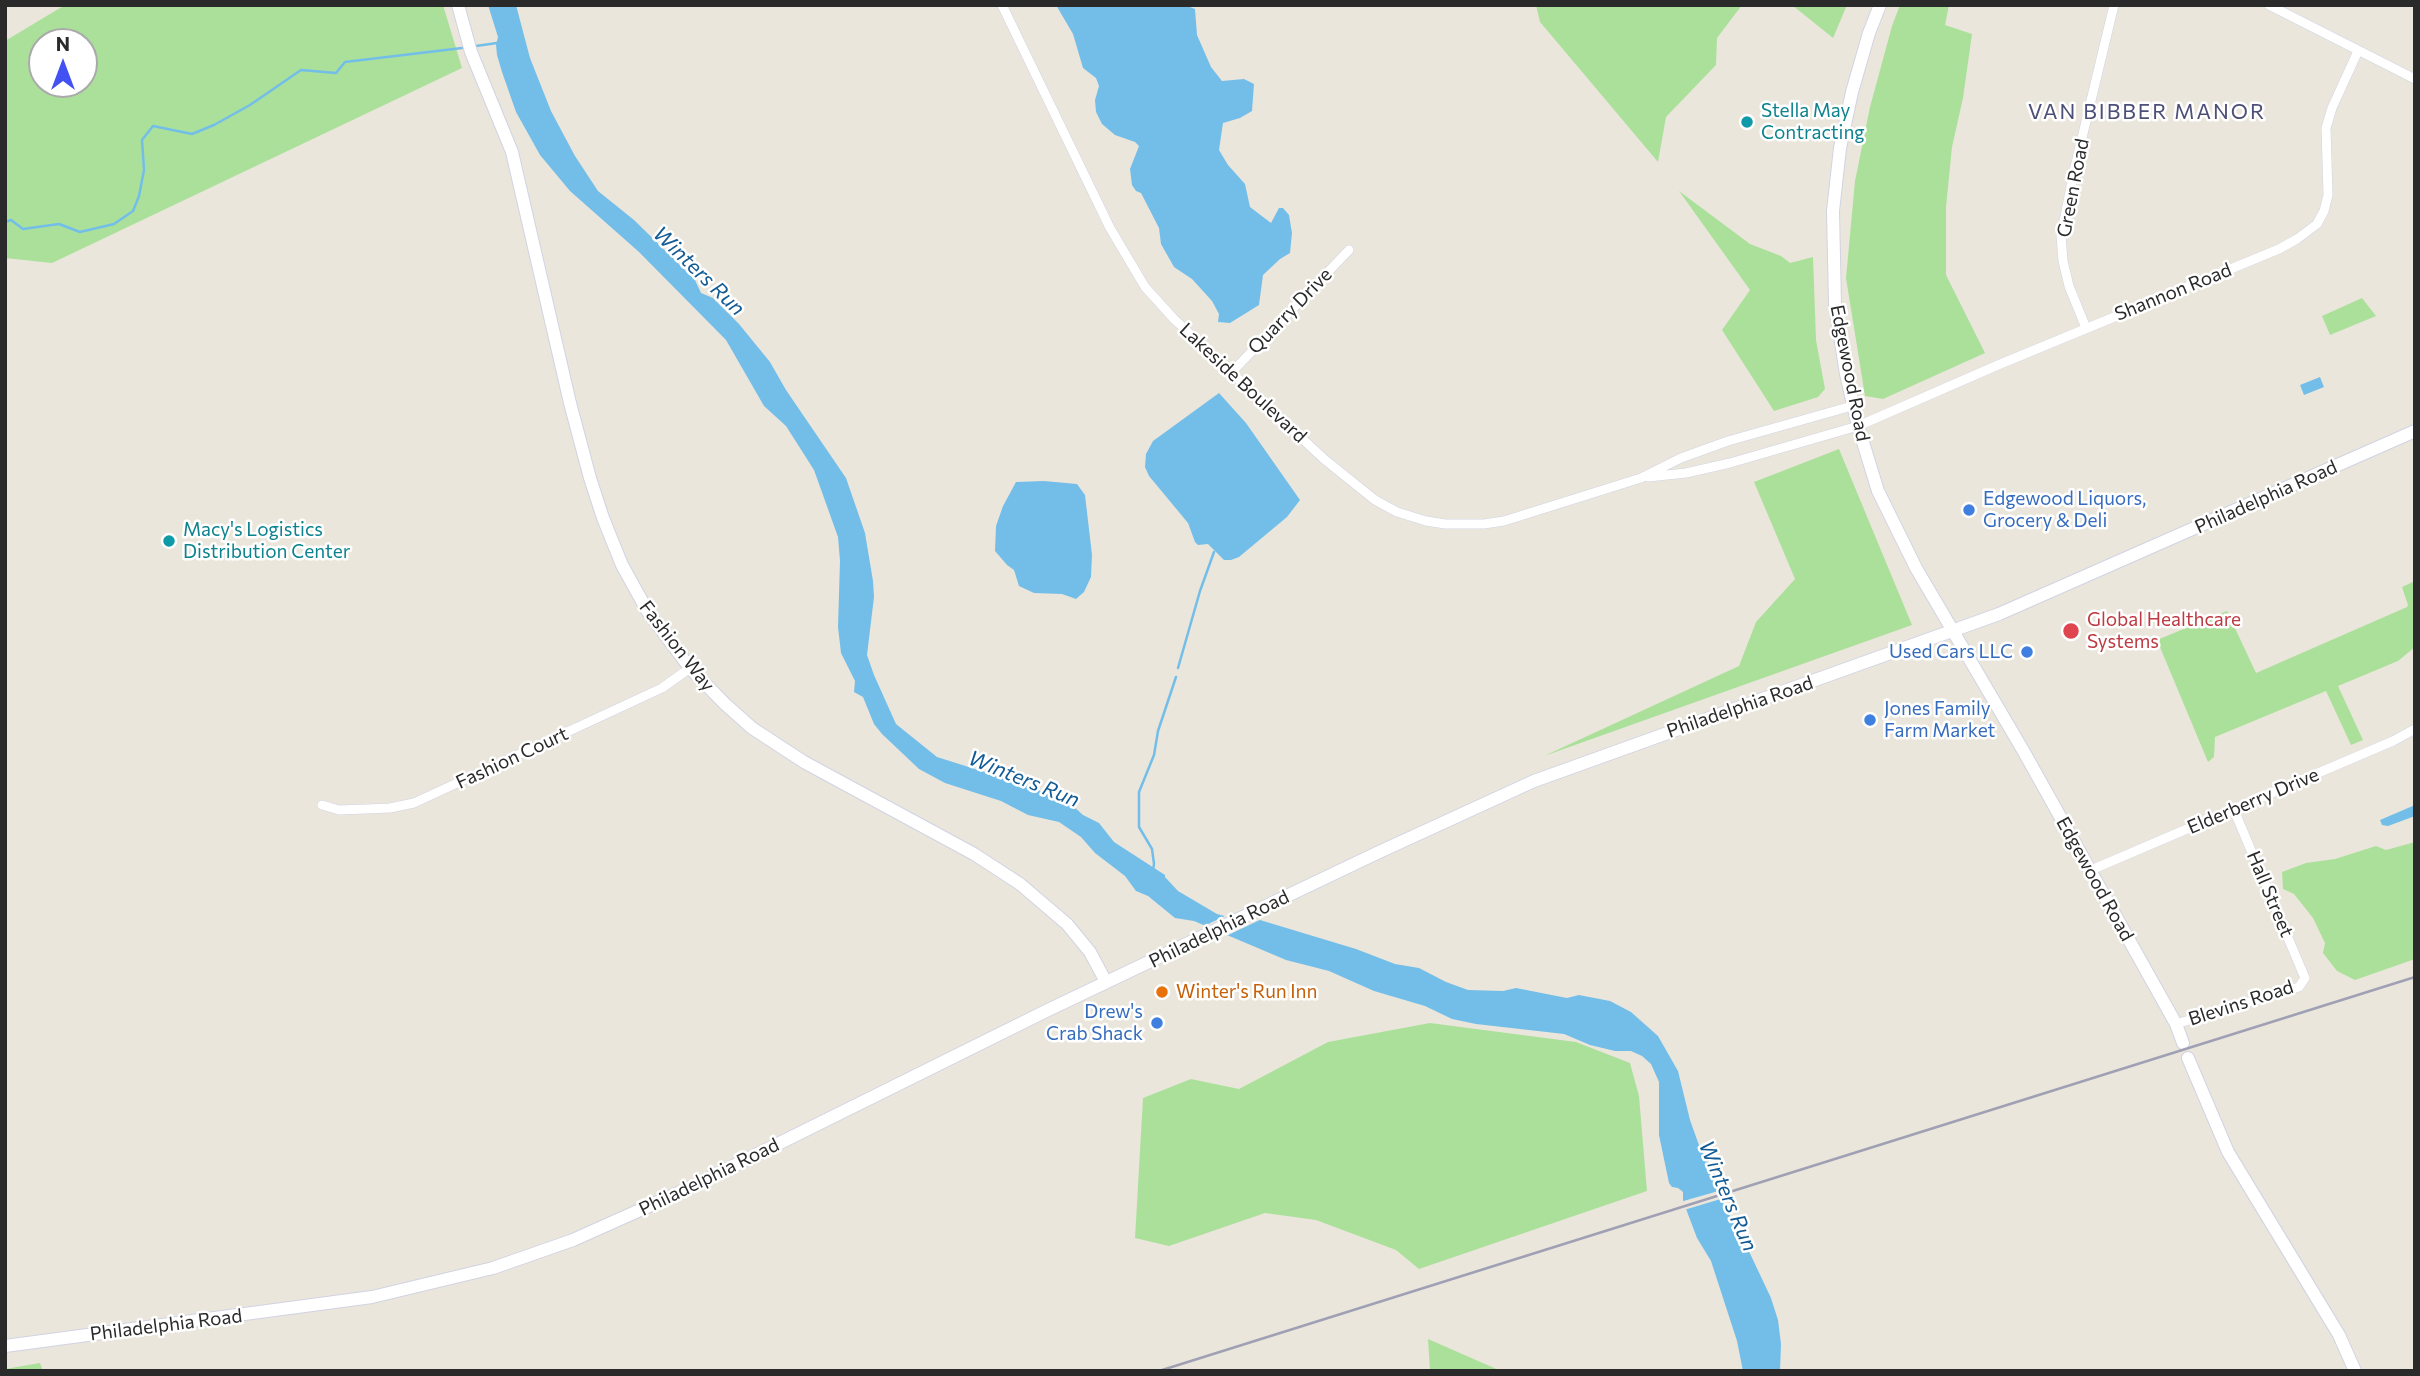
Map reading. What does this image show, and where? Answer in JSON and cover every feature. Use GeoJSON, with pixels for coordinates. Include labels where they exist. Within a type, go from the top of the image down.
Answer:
{"type":"FeatureCollection","features":[{"type":"Feature","properties":{"kind":"street","name":"Fashion Way"},"geometry":{"type":"LineString","coordinates":[[458,5],[471,52],[512,152],[579,444],[603,519],[622,565],[659,629],[690,668],[740,718],[775,744],[974,854],[1028,890],[1076,934],[1096,960],[1106,982]]}},
{"type":"Feature","properties":{"kind":"street","name":"Lakeside Boulevard"},"geometry":{"type":"LineString","coordinates":[[1002,5],[1110,228],[1128,261],[1160,305],[1358,488],[1397,512],[1426,521],[1464,525],[1504,521],[1641,478],[1681,458],[1728,441],[1852,407]]}},
{"type":"Feature","properties":{"kind":"street","name":"Edgewood Road"},"geometry":{"type":"LineString","coordinates":[[1880,5],[1852,92],[1840,148],[1832,211],[1835,304],[1852,407],[1878,491],[1891,521],[2091,870],[2176,1024],[2183,1043]]}},
{"type":"Feature","properties":{"kind":"street","name":"Green Road"},"geometry":{"type":"LineString","coordinates":[[2086,328],[2069,286],[2061,236],[2114,5]]}},
{"type":"Feature","properties":{"kind":"street"},"geometry":{"type":"LineString","coordinates":[[2269,5],[2415,79]]}},
{"type":"Feature","properties":{"kind":"street","name":"Shannon Road"},"geometry":{"type":"LineString","coordinates":[[1858,426],[2279,249],[2304,234],[2319,222],[2328,195],[2326,128],[2337,96],[2358,51]]}},
{"type":"Feature","properties":{"kind":"street","name":"Quarry Drive"},"geometry":{"type":"LineString","coordinates":[[1231,373],[1349,250]]}},
{"type":"Feature","properties":{"kind":"street","name":"Lakeside Boulevard"},"geometry":{"type":"LineString","coordinates":[[1641,478],[1686,473],[1730,463],[1858,426]]}},
{"type":"Feature","properties":{"kind":"street","name":"Philadelphia Road"},"geometry":{"type":"LineString","coordinates":[[5,1346],[346,1301],[414,1288],[492,1268],[583,1236],[676,1194],[1106,982],[1534,781],[1999,614],[2415,431]]}},
{"type":"Feature","properties":{"kind":"street","name":"Fashion Court"},"geometry":{"type":"LineString","coordinates":[[322,805],[339,810],[390,808],[414,803],[662,688],[690,668]]}},
{"type":"Feature","properties":{"kind":"street","name":"Elderberry Drive"},"geometry":{"type":"LineString","coordinates":[[2091,870],[2415,729]]}},
{"type":"Feature","properties":{"kind":"street","name":"Hall Street"},"geometry":{"type":"LineString","coordinates":[[2234,810],[2305,978]]}},
{"type":"Feature","properties":{"kind":"street","name":"Blevins Road"},"geometry":{"type":"LineString","coordinates":[[2176,1024],[2299,987],[2305,978]]}},
{"type":"Feature","properties":{"kind":"street"},"geometry":{"type":"LineString","coordinates":[[2188,1058],[2228,1152],[2340,1335],[2355,1371]]}},
{"type":"Feature","properties":{"kind":"green space"},"geometry":{"type":"Polygon","coordinates":[[[65,5],[443,5],[462,68],[52,263],[5,258],[5,41],[65,5]]]}},
{"type":"Feature","properties":{"kind":"green space"},"geometry":{"type":"Polygon","coordinates":[[[1536,5],[1742,5],[1717,38],[1716,65],[1666,117],[1658,162],[1540,22],[1536,5]]]}},
{"type":"Feature","properties":{"kind":"green space"},"geometry":{"type":"Polygon","coordinates":[[[1792,5],[1847,5],[1833,38],[1792,5]]]}},
{"type":"Feature","properties":{"kind":"green space"},"geometry":{"type":"Polygon","coordinates":[[[1900,5],[1949,5],[1945,25],[1972,34],[1963,98],[1952,147],[1946,207],[1946,275],[1985,353],[1883,399],[1865,396],[1846,278],[1855,181],[1870,107],[1900,5]]]}},
{"type":"Feature","properties":{"kind":"green space"},"geometry":{"type":"Polygon","coordinates":[[[1679,191],[1750,244],[1781,256],[1790,263],[1813,257],[1816,340],[1825,389],[1818,397],[1774,411],[1722,330],[1750,290],[1679,191]]]}},
{"type":"Feature","properties":{"kind":"green space"},"geometry":{"type":"Polygon","coordinates":[[[2362,298],[2376,316],[2330,335],[2322,316],[2362,298]]]}},
{"type":"Feature","properties":{"kind":"green space"},"geometry":{"type":"Polygon","coordinates":[[[1839,449],[1912,625],[1544,756],[1739,666],[1756,622],[1795,579],[1754,482],[1839,449]]]}},
{"type":"Feature","properties":{"kind":"green space"},"geometry":{"type":"Polygon","coordinates":[[[2415,581],[2415,647],[2398,661],[2338,686],[2363,740],[2351,745],[2326,691],[2215,737],[2214,757],[2208,762],[2157,640],[2227,611],[2256,673],[2407,607],[2402,587],[2415,581]]]}},
{"type":"Feature","properties":{"kind":"green space"},"geometry":{"type":"Polygon","coordinates":[[[2415,842],[2415,959],[2355,980],[2337,971],[2323,953],[2325,943],[2313,918],[2294,894],[2283,889],[2282,872],[2306,863],[2335,859],[2376,846],[2386,850],[2415,842]]]}},
{"type":"Feature","properties":{"kind":"green space"},"geometry":{"type":"Polygon","coordinates":[[[1430,1023],[1576,1042],[1630,1063],[1639,1096],[1647,1191],[1419,1269],[1396,1250],[1316,1220],[1265,1213],[1169,1246],[1135,1238],[1143,1098],[1191,1079],[1239,1089],[1328,1042],[1430,1023]]]}},
{"type":"Feature","properties":{"kind":"green space"},"geometry":{"type":"Polygon","coordinates":[[[1428,1339],[1501,1371],[1430,1371],[1428,1339]]]}},
{"type":"Feature","properties":{"kind":"green space"},"geometry":{"type":"Polygon","coordinates":[[[40,1363],[43,1371],[5,1371],[5,1369],[40,1363]]]}},
{"type":"Feature","properties":{"kind":"water"},"geometry":{"type":"Polygon","coordinates":[[[488,5],[516,5],[530,58],[551,111],[575,156],[598,191],[634,220],[695,280],[701,293],[713,298],[739,324],[770,362],[846,478],[865,533],[873,581],[874,597],[867,655],[896,724],[937,757],[1029,786],[1072,805],[1083,815],[1099,823],[1114,842],[1165,875],[1178,891],[1217,914],[1260,920],[1356,949],[1395,964],[1419,968],[1468,990],[1503,991],[1516,988],[1567,998],[1579,995],[1610,1001],[1631,1012],[1658,1036],[1678,1071],[1700,1148],[1717,1175],[1724,1205],[1771,1298],[1778,1320],[1781,1344],[1780,1371],[1743,1371],[1737,1341],[1711,1261],[1697,1238],[1683,1201],[1683,1192],[1669,1183],[1659,1135],[1659,1082],[1651,1064],[1642,1056],[1631,1051],[1615,1051],[1590,1045],[1564,1034],[1452,1019],[1425,1006],[1374,991],[1329,971],[1286,960],[1194,921],[1175,918],[1148,896],[1136,891],[1125,876],[1095,853],[1081,837],[1059,822],[1028,815],[1001,801],[945,783],[919,769],[882,734],[874,724],[863,697],[854,692],[855,681],[841,653],[838,627],[838,537],[814,470],[786,426],[764,406],[726,340],[639,252],[570,191],[540,155],[516,112],[502,72],[497,55],[498,37],[488,5]]]}},
{"type":"Feature","properties":{"kind":"water"},"geometry":{"type":"Polygon","coordinates":[[[1056,5],[1185,5],[1195,9],[1197,35],[1211,67],[1222,81],[1244,79],[1254,84],[1252,111],[1223,123],[1219,150],[1245,184],[1250,207],[1271,223],[1279,208],[1283,208],[1289,215],[1292,233],[1290,253],[1263,275],[1259,305],[1230,323],[1218,322],[1219,314],[1212,301],[1192,279],[1174,267],[1161,244],[1159,228],[1141,193],[1132,185],[1130,169],[1139,146],[1115,135],[1102,124],[1096,112],[1095,100],[1099,86],[1096,78],[1083,68],[1073,34],[1056,5]]]}},
{"type":"Feature","properties":{"kind":"water"},"geometry":{"type":"Polygon","coordinates":[[[2320,377],[2324,387],[2304,395],[2300,385],[2320,377]]]}},
{"type":"Feature","properties":{"kind":"water"},"geometry":{"type":"Polygon","coordinates":[[[1219,393],[1246,423],[1300,500],[1287,517],[1239,557],[1231,560],[1224,560],[1208,544],[1198,545],[1195,542],[1188,523],[1149,476],[1145,467],[1146,454],[1153,441],[1219,393]]]}},
{"type":"Feature","properties":{"kind":"water"},"geometry":{"type":"Polygon","coordinates":[[[1016,482],[1077,484],[1085,495],[1092,555],[1091,577],[1084,592],[1076,599],[1062,594],[1034,593],[1019,586],[1014,570],[995,551],[996,526],[1016,482]]]}},
{"type":"Feature","properties":{"kind":"water"},"geometry":{"type":"Polygon","coordinates":[[[2415,805],[2415,816],[2388,826],[2382,825],[2380,820],[2415,805]]]}},
{"type":"Feature","properties":{"kind":"pier"},"geometry":{"type":"Polygon","coordinates":[[[1229,914],[1264,918],[1224,937],[1200,928],[1229,914]]]}},
{"type":"Feature","properties":{"kind":"pier"},"geometry":{"type":"Polygon","coordinates":[[[1722,1190],[1724,1198],[1684,1210],[1680,1202],[1722,1190]]]}},
{"type":"Feature","properties":{"kind":"waterway"},"geometry":{"type":"LineString","coordinates":[[476,46],[497,43]]}},
{"type":"Feature","properties":{"kind":"waterway"},"geometry":{"type":"LineString","coordinates":[[5,222],[11,220],[23,229],[59,224],[80,232],[114,224],[133,211],[139,196],[144,170],[142,140],[153,126],[192,134],[250,105],[301,70],[336,73],[345,62],[462,48]]}},
{"type":"Feature","properties":{"kind":"waterway"},"geometry":{"type":"LineString","coordinates":[[1178,668],[1214,552]]}},
{"type":"Feature","properties":{"kind":"waterway"},"geometry":{"type":"LineString","coordinates":[[1153,870],[1152,849],[1139,827],[1139,792],[1154,755],[1158,731],[1176,677]]}},
{"type":"Feature","properties":{"kind":"railway"},"geometry":{"type":"LineString","coordinates":[[1159,1371],[2415,977]]}},
{"type":"Feature","properties":{"kind":"place","name":"Stella May Contracting"},"geometry":{"type":"Point","coordinates":[1747,122]}},
{"type":"Feature","properties":{"kind":"place","name":"Edgewood Liquors, Grocery & Deli"},"geometry":{"type":"Point","coordinates":[1969,510]}},
{"type":"Feature","properties":{"kind":"place","name":"Macy's Logistics Distribution Center"},"geometry":{"type":"Point","coordinates":[169,541]}},
{"type":"Feature","properties":{"kind":"place","name":"Global Healthcare Systems"},"geometry":{"type":"Point","coordinates":[2071,631]}},
{"type":"Feature","properties":{"kind":"place","name":"Used Cars LLC"},"geometry":{"type":"Point","coordinates":[2027,652]}},
{"type":"Feature","properties":{"kind":"place","name":"Jones Family Farm Market"},"geometry":{"type":"Point","coordinates":[1870,720]}},
{"type":"Feature","properties":{"kind":"place","name":"Winter's Run Inn"},"geometry":{"type":"Point","coordinates":[1162,992]}},
{"type":"Feature","properties":{"kind":"place","name":"Drew's Crab Shack"},"geometry":{"type":"Point","coordinates":[1157,1023]}},
{"type":"Feature","properties":{"kind":"district","name":"VAN BIBBER MANOR"},"geometry":{"type":"Point","coordinates":[2147,112]}},
{"type":"Feature","properties":{"kind":"water label","name":"Winters Run"},"geometry":{"type":"Point","coordinates":[699,271]}},
{"type":"Feature","properties":{"kind":"water label","name":"Winters Run"},"geometry":{"type":"Point","coordinates":[1024,779]}},
{"type":"Feature","properties":{"kind":"water label","name":"Winters Run"},"geometry":{"type":"Point","coordinates":[1728,1196]}}]}
